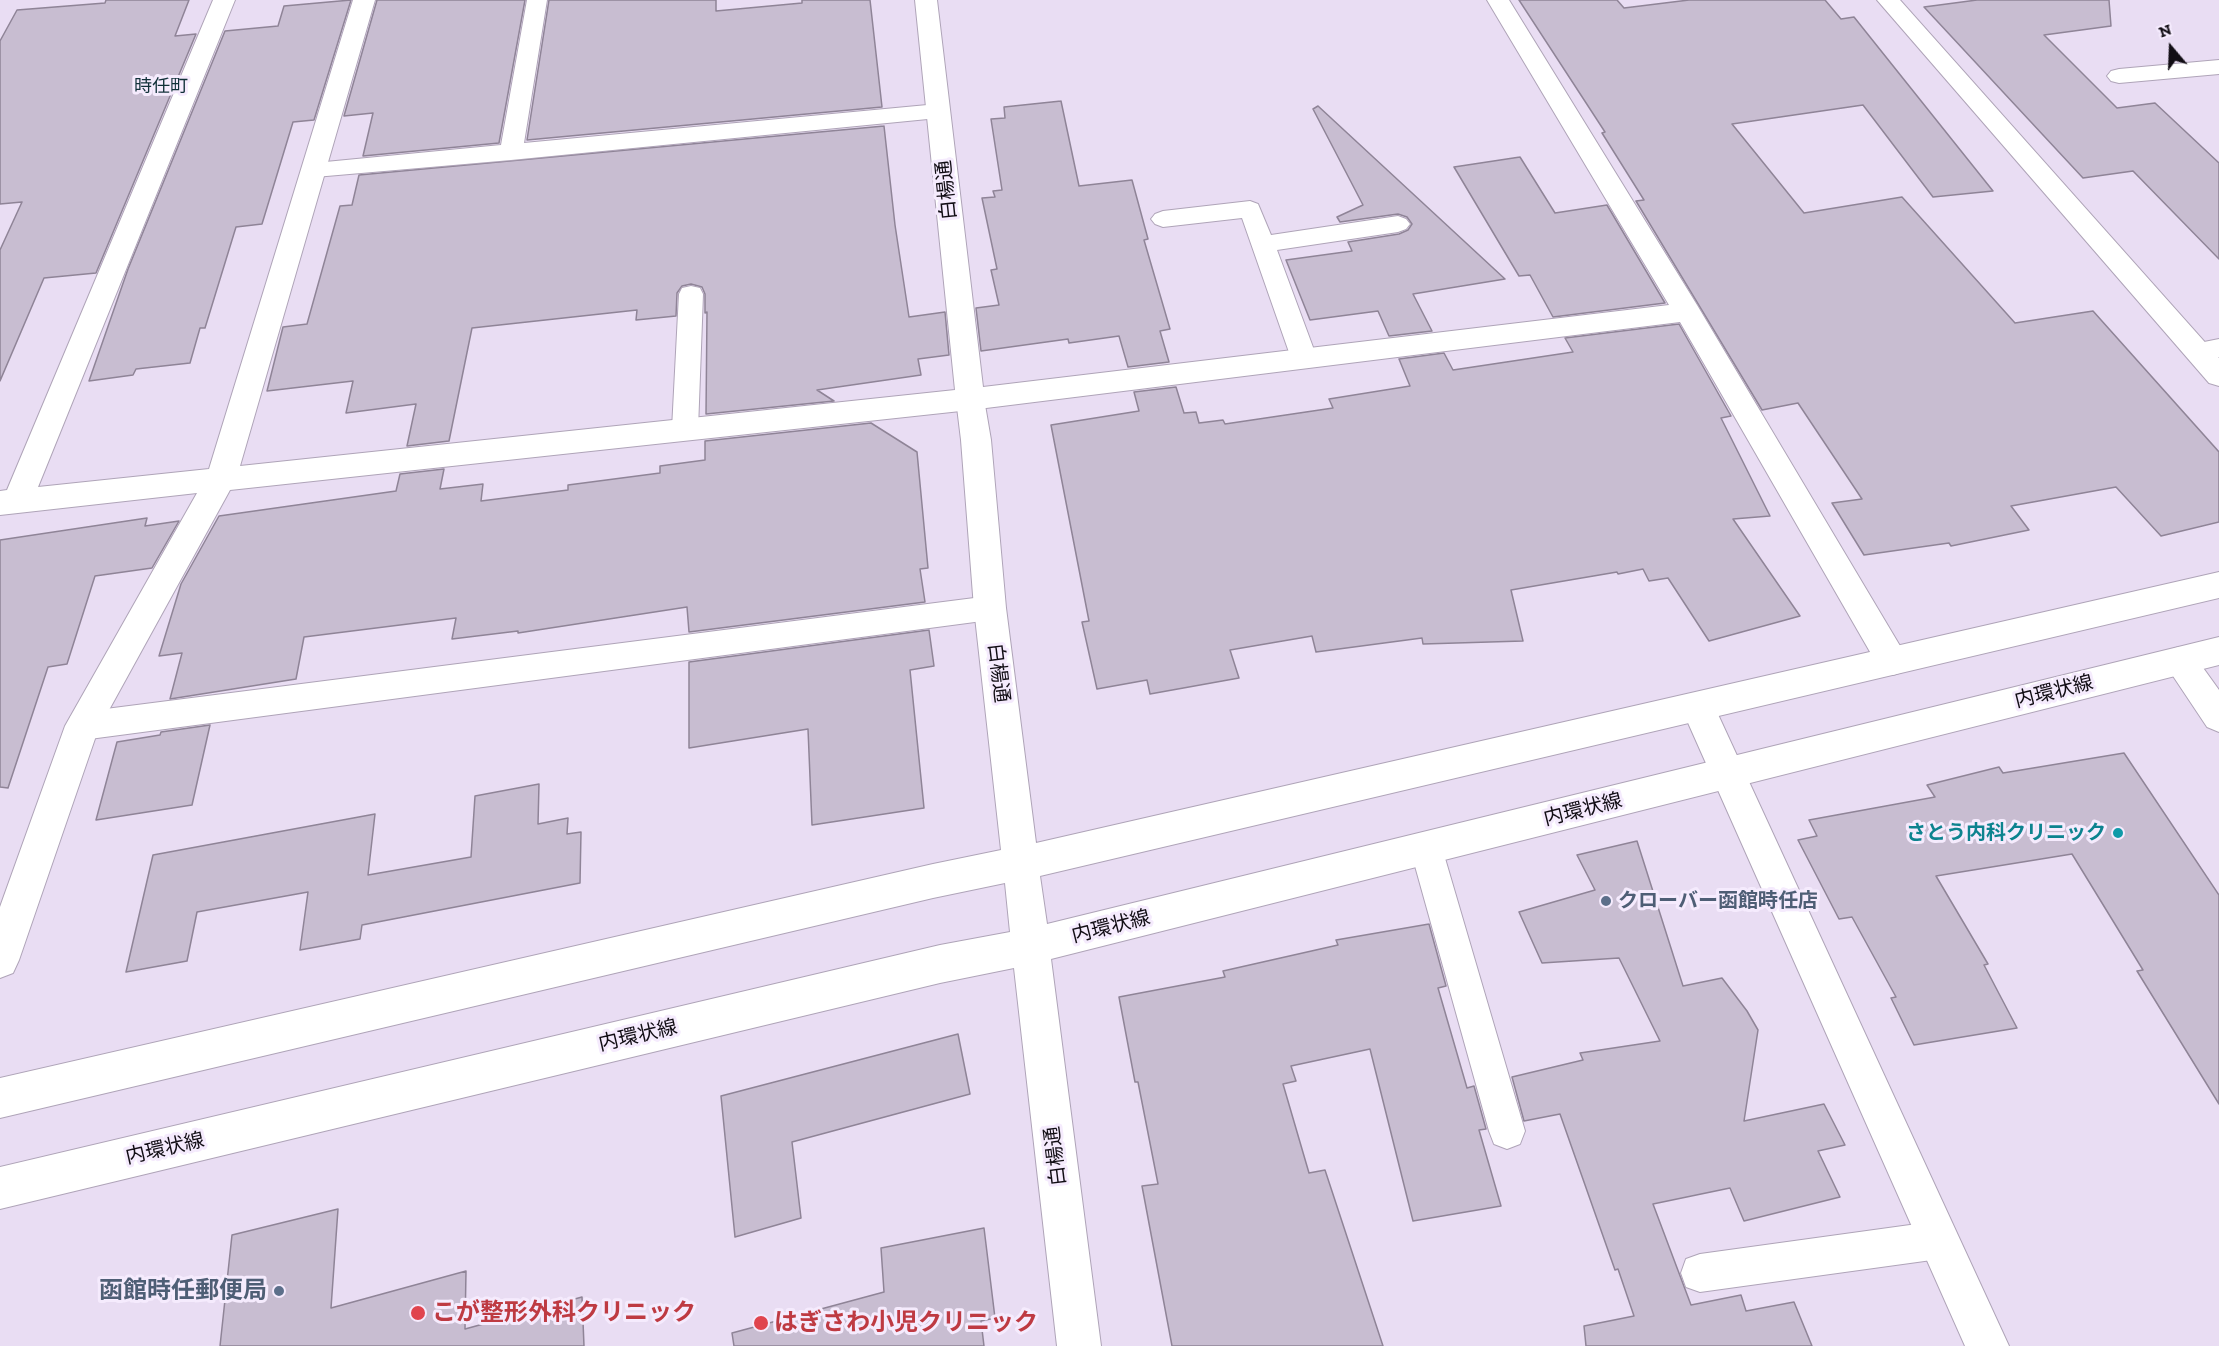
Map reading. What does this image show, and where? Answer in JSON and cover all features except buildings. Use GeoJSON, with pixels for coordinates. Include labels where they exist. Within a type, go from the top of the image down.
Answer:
{"type":"FeatureCollection","features":[{"type":"Feature","properties":{"kind":"street"},"geometry":{"type":"LineString","coordinates":[[224,0],[8,503],[970,399],[1687,312]]}},
{"type":"Feature","properties":{"kind":"street"},"geometry":{"type":"LineString","coordinates":[[0,960],[82,726],[221,479],[364,0]]}},
{"type":"Feature","properties":{"kind":"street","name":"白楊通"},"geometry":{"type":"LineString","coordinates":[[926,0],[976,440],[990,608],[1079,1346]]}},
{"type":"Feature","properties":{"kind":"street"},"geometry":{"type":"LineString","coordinates":[[1498,0],[1687,312],[1893,661]]}},
{"type":"Feature","properties":{"kind":"street"},"geometry":{"type":"LineString","coordinates":[[1888,0],[2208,350],[2219,376]]}},
{"type":"Feature","properties":{"kind":"street"},"geometry":{"type":"LineString","coordinates":[[2119,76],[2219,67]]}},
{"type":"Feature","properties":{"kind":"street"},"geometry":{"type":"LineString","coordinates":[[0,1098],[933,881],[1022,864],[2219,585]]}},
{"type":"Feature","properties":{"kind":"street","name":"内環状線"},"geometry":{"type":"LineString","coordinates":[[0,1188],[917,969],[1032,946],[2219,651]]}},
{"type":"Feature","properties":{"kind":"street"},"geometry":{"type":"LineString","coordinates":[[2179,661],[2219,717]]}},
{"type":"Feature","properties":{"kind":"street"},"geometry":{"type":"LineString","coordinates":[[1698,707],[1987,1346]]}},
{"type":"Feature","properties":{"kind":"lane"},"geometry":{"type":"LineString","coordinates":[[511,153],[537,0]]}},
{"type":"Feature","properties":{"kind":"lane"},"geometry":{"type":"LineString","coordinates":[[315,170],[938,111]]}},
{"type":"Feature","properties":{"kind":"lane"},"geometry":{"type":"LineString","coordinates":[[1163,219],[1250,209],[1304,358]]}},
{"type":"Feature","properties":{"kind":"lane"},"geometry":{"type":"LineString","coordinates":[[1263,244],[1398,224]]}},
{"type":"Feature","properties":{"kind":"lane"},"geometry":{"type":"LineString","coordinates":[[685,429],[691,294]]}},
{"type":"Feature","properties":{"kind":"lane"},"geometry":{"type":"LineString","coordinates":[[82,726],[990,608]]}},
{"type":"Feature","properties":{"kind":"lane"},"geometry":{"type":"LineString","coordinates":[[1426,848],[1507,1131]]}},
{"type":"Feature","properties":{"kind":"lane"},"geometry":{"type":"LineString","coordinates":[[1700,1273],[1939,1240]]}},
{"type":"Feature","properties":{"kind":"place","name":"さとう内科クリニック"},"geometry":{"type":"Point","coordinates":[2118,833]}},
{"type":"Feature","properties":{"kind":"place","name":"クローバー函館時任店"},"geometry":{"type":"Point","coordinates":[1606,901]}},
{"type":"Feature","properties":{"kind":"place","name":"函館時任郵便局"},"geometry":{"type":"Point","coordinates":[279,1291]}},
{"type":"Feature","properties":{"kind":"place","name":"こが整形外科クリニック"},"geometry":{"type":"Point","coordinates":[418,1313]}},
{"type":"Feature","properties":{"kind":"place","name":"はぎさわ小児クリニック"},"geometry":{"type":"Point","coordinates":[761,1323]}},
{"type":"Feature","properties":{"kind":"district","name":"時任町"},"geometry":{"type":"Point","coordinates":[161,87]}}]}
